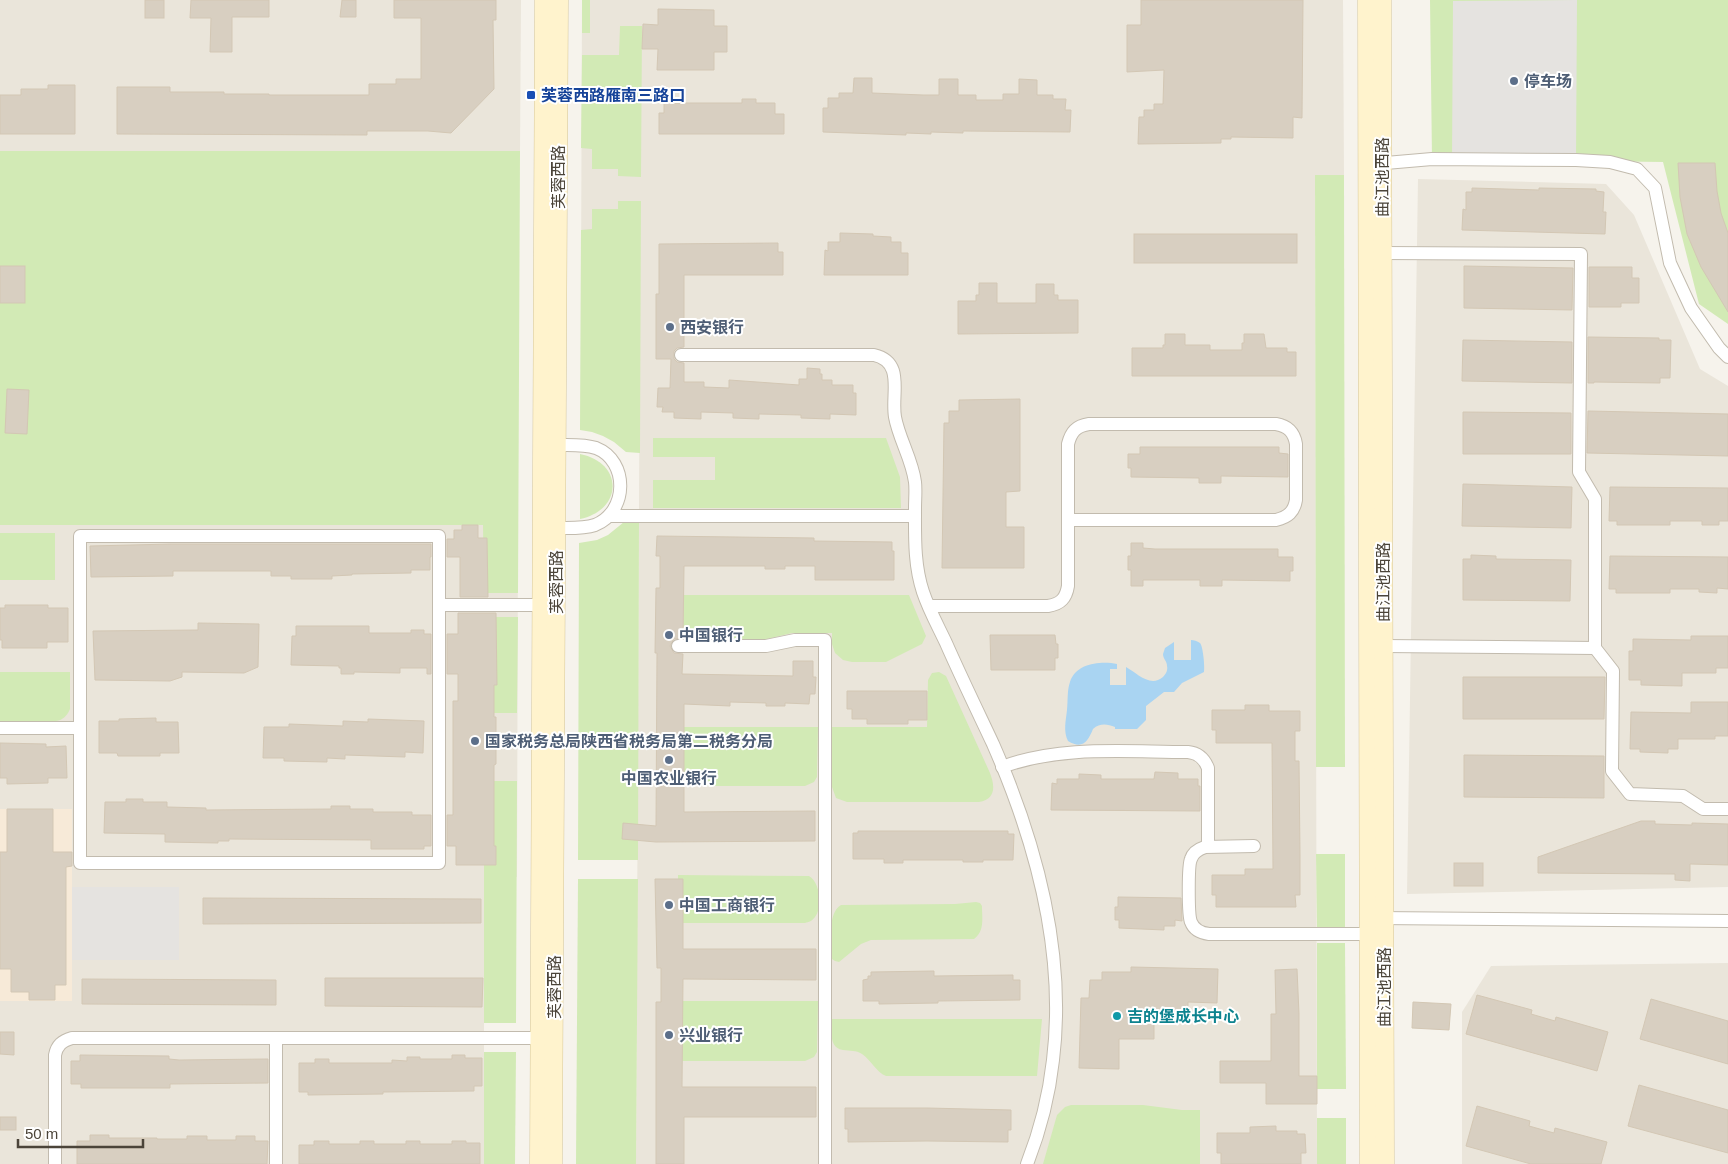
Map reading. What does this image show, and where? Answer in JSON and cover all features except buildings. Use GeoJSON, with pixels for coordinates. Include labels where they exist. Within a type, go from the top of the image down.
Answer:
{"type":"FeatureCollection","features":[{"type":"Feature","properties":{"kind":"main road","name":"芙蓉西路"},"geometry":{"type":"LineString","coordinates":[[544,0],[541,605],[546,1038],[553,1164]]}},
{"type":"Feature","properties":{"kind":"main road","name":"芙蓉西路"},"geometry":{"type":"LineString","coordinates":[[539,1164],[546,1038],[556,528],[559,0]]}},
{"type":"Feature","properties":{"kind":"main road","name":"曲江池西路"},"geometry":{"type":"LineString","coordinates":[[1367,0],[1375,164],[1383,253],[1384,646],[1374,924],[1385,1164]]}},
{"type":"Feature","properties":{"kind":"main road","name":"曲江池西路"},"geometry":{"type":"LineString","coordinates":[[1370,1164],[1374,924],[1375,164],[1382,0]]}},
{"type":"Feature","properties":{"kind":"street"},"geometry":{"type":"LineString","coordinates":[[1375,164],[1432,159],[1576,160],[1610,162],[1637,169],[1654,188],[1670,262],[1691,308],[1719,348],[1728,356]]}},
{"type":"Feature","properties":{"kind":"street"},"geometry":{"type":"LineString","coordinates":[[1383,253],[1581,254],[1579,472],[1595,499],[1595,648],[1613,671],[1612,771],[1630,794],[1683,796],[1703,809],[1728,809]]}},
{"type":"Feature","properties":{"kind":"street"},"geometry":{"type":"LineString","coordinates":[[681,355],[874,355],[888,361],[892,368],[894,375],[894,411],[897,428],[912,466],[915,484],[916,566],[929,606],[1002,767],[1022,820],[1036,867],[1050,939],[1056,1030],[1050,1083],[1042,1120],[1027,1164]]}},
{"type":"Feature","properties":{"kind":"street"},"geometry":{"type":"LineString","coordinates":[[929,606],[1048,606],[1063,600],[1067,594],[1068,586],[1068,520],[1068,444],[1074,430],[1081,426],[1089,424],[1276,424],[1284,426],[1294,436],[1296,444],[1296,500],[1294,508],[1284,518],[1276,520],[1068,520]]}},
{"type":"Feature","properties":{"kind":"street"},"geometry":{"type":"LineString","coordinates":[[556,528],[579,528],[596,525],[609,516],[618,503],[621,486],[618,470],[609,457],[596,448],[580,445],[557,445]]}},
{"type":"Feature","properties":{"kind":"street"},"geometry":{"type":"LineString","coordinates":[[609,516],[915,516]]}},
{"type":"Feature","properties":{"kind":"street"},"geometry":{"type":"LineString","coordinates":[[80,536],[439,536],[439,863],[80,863],[80,728],[80,536]]}},
{"type":"Feature","properties":{"kind":"street"},"geometry":{"type":"LineString","coordinates":[[439,605],[541,605]]}},
{"type":"Feature","properties":{"kind":"street"},"geometry":{"type":"LineString","coordinates":[[678,646],[766,646],[795,640],[825,640],[825,1164]]}},
{"type":"Feature","properties":{"kind":"street"},"geometry":{"type":"LineString","coordinates":[[1384,646],[1595,648]]}},
{"type":"Feature","properties":{"kind":"street"},"geometry":{"type":"LineString","coordinates":[[0,728],[80,728]]}},
{"type":"Feature","properties":{"kind":"street"},"geometry":{"type":"LineString","coordinates":[[1002,767],[1035,757],[1069,752],[1196,753],[1208,768],[1208,846]]}},
{"type":"Feature","properties":{"kind":"street"},"geometry":{"type":"LineString","coordinates":[[1254,846],[1208,846],[1195,852],[1190,862],[1189,914],[1195,928],[1202,933],[1374,924],[1728,921]]}},
{"type":"Feature","properties":{"kind":"street"},"geometry":{"type":"LineString","coordinates":[[55,1164],[55,1056],[56,1049],[64,1040],[72,1038],[546,1038]]}},
{"type":"Feature","properties":{"kind":"street"},"geometry":{"type":"LineString","coordinates":[[276,1038],[276,1164]]}},
{"type":"Feature","properties":{"kind":"shaded area"},"geometry":{"type":"Polygon","coordinates":[[[0,0],[521,0],[520,151],[0,151],[0,0]]]}},
{"type":"Feature","properties":{"kind":"shaded area"},"geometry":{"type":"Polygon","coordinates":[[[582,0],[1343,0],[1344,175],[1315,175],[1317,1164],[636,1164],[640,291],[581,291],[582,0]]]}},
{"type":"Feature","properties":{"kind":"shaded area","name":"停车场"},"geometry":{"type":"Polygon","coordinates":[[[1577,0],[1576,160],[1452,160],[1453,1],[1577,0]]]}},
{"type":"Feature","properties":{"kind":"shaded area"},"geometry":{"type":"Polygon","coordinates":[[[1418,179],[1606,184],[1634,215],[1700,369],[1728,386],[1728,887],[1407,894],[1418,179]]]}},
{"type":"Feature","properties":{"kind":"shaded area"},"geometry":{"type":"Polygon","coordinates":[[[0,525],[518,525],[517,877],[484,877],[484,1164],[0,1164],[0,1001],[72,1001],[72,809],[0,809],[0,525]]]}},
{"type":"Feature","properties":{"kind":"shaded area"},"geometry":{"type":"Polygon","coordinates":[[[0,809],[72,809],[72,1001],[0,1001],[0,809]]]}},
{"type":"Feature","properties":{"kind":"shaded area"},"geometry":{"type":"Polygon","coordinates":[[[72,887],[179,887],[179,960],[72,960],[72,887]]]}},
{"type":"Feature","properties":{"kind":"shaded area"},"geometry":{"type":"Polygon","coordinates":[[[1728,963],[1728,1164],[1462,1164],[1462,1012],[1491,966],[1728,963]]]}},
{"type":"Feature","properties":{"kind":"green space"},"geometry":{"type":"Polygon","coordinates":[[[582,0],[590,0],[590,33],[582,33],[582,0]]]}},
{"type":"Feature","properties":{"kind":"green space"},"geometry":{"type":"Polygon","coordinates":[[[1430,0],[1728,0],[1728,324],[1699,304],[1663,162],[1432,159],[1430,0]]]}},
{"type":"Feature","properties":{"kind":"green space"},"geometry":{"type":"Polygon","coordinates":[[[620,26],[642,26],[641,177],[618,176],[618,169],[592,169],[592,149],[581,148],[582,55],[619,55],[620,26]]]}},
{"type":"Feature","properties":{"kind":"green space"},"geometry":{"type":"Polygon","coordinates":[[[0,151],[520,151],[518,593],[484,593],[483,525],[0,525],[0,151]]]}},
{"type":"Feature","properties":{"kind":"green space"},"geometry":{"type":"Polygon","coordinates":[[[1315,175],[1344,175],[1345,767],[1316,767],[1315,175]]]}},
{"type":"Feature","properties":{"kind":"green space"},"geometry":{"type":"Polygon","coordinates":[[[618,201],[641,201],[640,453],[626,452],[603,436],[580,430],[581,230],[592,229],[592,209],[618,209],[618,201]]]}},
{"type":"Feature","properties":{"kind":"green space"},"geometry":{"type":"Polygon","coordinates":[[[653,438],[886,438],[900,477],[901,508],[653,508],[653,480],[715,480],[715,457],[653,457],[653,438]]]}},
{"type":"Feature","properties":{"kind":"green space"},"geometry":{"type":"Polygon","coordinates":[[[580,454],[594,459],[605,467],[611,476],[613,486],[610,497],[604,506],[594,514],[580,519],[580,454]]]}},
{"type":"Feature","properties":{"kind":"green space"},"geometry":{"type":"Polygon","coordinates":[[[639,520],[638,860],[578,860],[579,543],[597,540],[608,535],[624,522],[639,520]]]}},
{"type":"Feature","properties":{"kind":"green space"},"geometry":{"type":"Polygon","coordinates":[[[0,533],[55,533],[55,580],[0,580],[0,533]]]}},
{"type":"Feature","properties":{"kind":"green space"},"geometry":{"type":"Polygon","coordinates":[[[678,595],[909,595],[926,636],[922,644],[886,662],[852,662],[843,660],[835,653],[832,644],[832,633],[792,633],[767,639],[678,639],[678,595]]]}},
{"type":"Feature","properties":{"kind":"green space"},"geometry":{"type":"Polygon","coordinates":[[[484,617],[518,617],[517,713],[494,713],[494,781],[517,781],[516,1023],[484,1023],[484,617]]]}},
{"type":"Feature","properties":{"kind":"green space"},"geometry":{"type":"Polygon","coordinates":[[[0,672],[70,672],[70,709],[68,714],[63,719],[56,721],[0,721],[0,672]]]}},
{"type":"Feature","properties":{"kind":"green space"},"geometry":{"type":"Polygon","coordinates":[[[939,672],[946,676],[990,773],[993,791],[989,798],[979,802],[847,802],[836,798],[832,787],[832,727],[927,727],[928,680],[932,673],[939,672]]]}},
{"type":"Feature","properties":{"kind":"green space"},"geometry":{"type":"Polygon","coordinates":[[[678,727],[818,727],[817,777],[814,782],[805,786],[678,786],[678,727]]]}},
{"type":"Feature","properties":{"kind":"green space"},"geometry":{"type":"Polygon","coordinates":[[[1316,854],[1345,854],[1345,929],[1317,929],[1316,854]]]}},
{"type":"Feature","properties":{"kind":"green space"},"geometry":{"type":"Polygon","coordinates":[[[678,875],[809,876],[813,879],[818,889],[819,907],[814,918],[805,923],[678,923],[678,875]]]}},
{"type":"Feature","properties":{"kind":"green space"},"geometry":{"type":"Polygon","coordinates":[[[578,879],[638,879],[636,1164],[576,1164],[578,879]]]}},
{"type":"Feature","properties":{"kind":"green space"},"geometry":{"type":"Polygon","coordinates":[[[976,902],[982,906],[982,920],[980,932],[974,939],[871,940],[861,944],[839,962],[832,959],[832,922],[837,909],[841,905],[955,904],[976,902]]]}},
{"type":"Feature","properties":{"kind":"green space"},"geometry":{"type":"Polygon","coordinates":[[[1317,943],[1345,943],[1346,1089],[1317,1089],[1317,943]]]}},
{"type":"Feature","properties":{"kind":"green space"},"geometry":{"type":"Polygon","coordinates":[[[678,1001],[818,1001],[817,1052],[814,1057],[805,1061],[678,1061],[678,1001]]]}},
{"type":"Feature","properties":{"kind":"green space"},"geometry":{"type":"Polygon","coordinates":[[[832,1019],[1042,1019],[1037,1076],[886,1076],[879,1072],[862,1054],[855,1051],[838,1049],[835,1046],[832,1038],[832,1019]]]}},
{"type":"Feature","properties":{"kind":"green space"},"geometry":{"type":"Polygon","coordinates":[[[484,1052],[516,1052],[515,1164],[484,1164],[484,1052]]]}},
{"type":"Feature","properties":{"kind":"green space"},"geometry":{"type":"Polygon","coordinates":[[[1071,1105],[1143,1105],[1182,1110],[1200,1110],[1200,1164],[1043,1164],[1057,1115],[1065,1107],[1071,1105]]]}},
{"type":"Feature","properties":{"kind":"green space"},"geometry":{"type":"Polygon","coordinates":[[[1317,1118],[1346,1118],[1346,1164],[1317,1164],[1317,1118]]]}},
{"type":"Feature","properties":{"kind":"water"},"geometry":{"type":"Polygon","coordinates":[[[1191,640],[1201,645],[1204,657],[1204,672],[1182,683],[1174,692],[1164,692],[1146,706],[1146,720],[1137,729],[1115,729],[1112,726],[1101,725],[1093,729],[1084,743],[1078,745],[1068,741],[1065,726],[1068,688],[1073,676],[1078,671],[1083,667],[1097,663],[1111,663],[1117,664],[1117,669],[1110,669],[1110,685],[1126,685],[1126,667],[1148,680],[1158,680],[1163,677],[1167,670],[1163,654],[1165,648],[1174,642],[1174,660],[1191,660],[1191,640]]]}},
{"type":"Feature","properties":{"kind":"place","name":"停车场"},"geometry":{"type":"Point","coordinates":[1514,81]}},
{"type":"Feature","properties":{"kind":"place","name":"芙蓉西路雁南三路口"},"geometry":{"type":"Point","coordinates":[531,95]}},
{"type":"Feature","properties":{"kind":"place","name":"西安银行"},"geometry":{"type":"Point","coordinates":[670,327]}},
{"type":"Feature","properties":{"kind":"place","name":"中国银行"},"geometry":{"type":"Point","coordinates":[669,635]}},
{"type":"Feature","properties":{"kind":"place","name":"国家税务总局陕西省税务局第二税务分局"},"geometry":{"type":"Point","coordinates":[475,741]}},
{"type":"Feature","properties":{"kind":"place","name":"中国农业银行"},"geometry":{"type":"Point","coordinates":[669,760]}},
{"type":"Feature","properties":{"kind":"place","name":"中国工商银行"},"geometry":{"type":"Point","coordinates":[669,905]}},
{"type":"Feature","properties":{"kind":"place","name":"吉的堡成长中心"},"geometry":{"type":"Point","coordinates":[1117,1016]}},
{"type":"Feature","properties":{"kind":"place","name":"兴业银行"},"geometry":{"type":"Point","coordinates":[669,1035]}}]}
